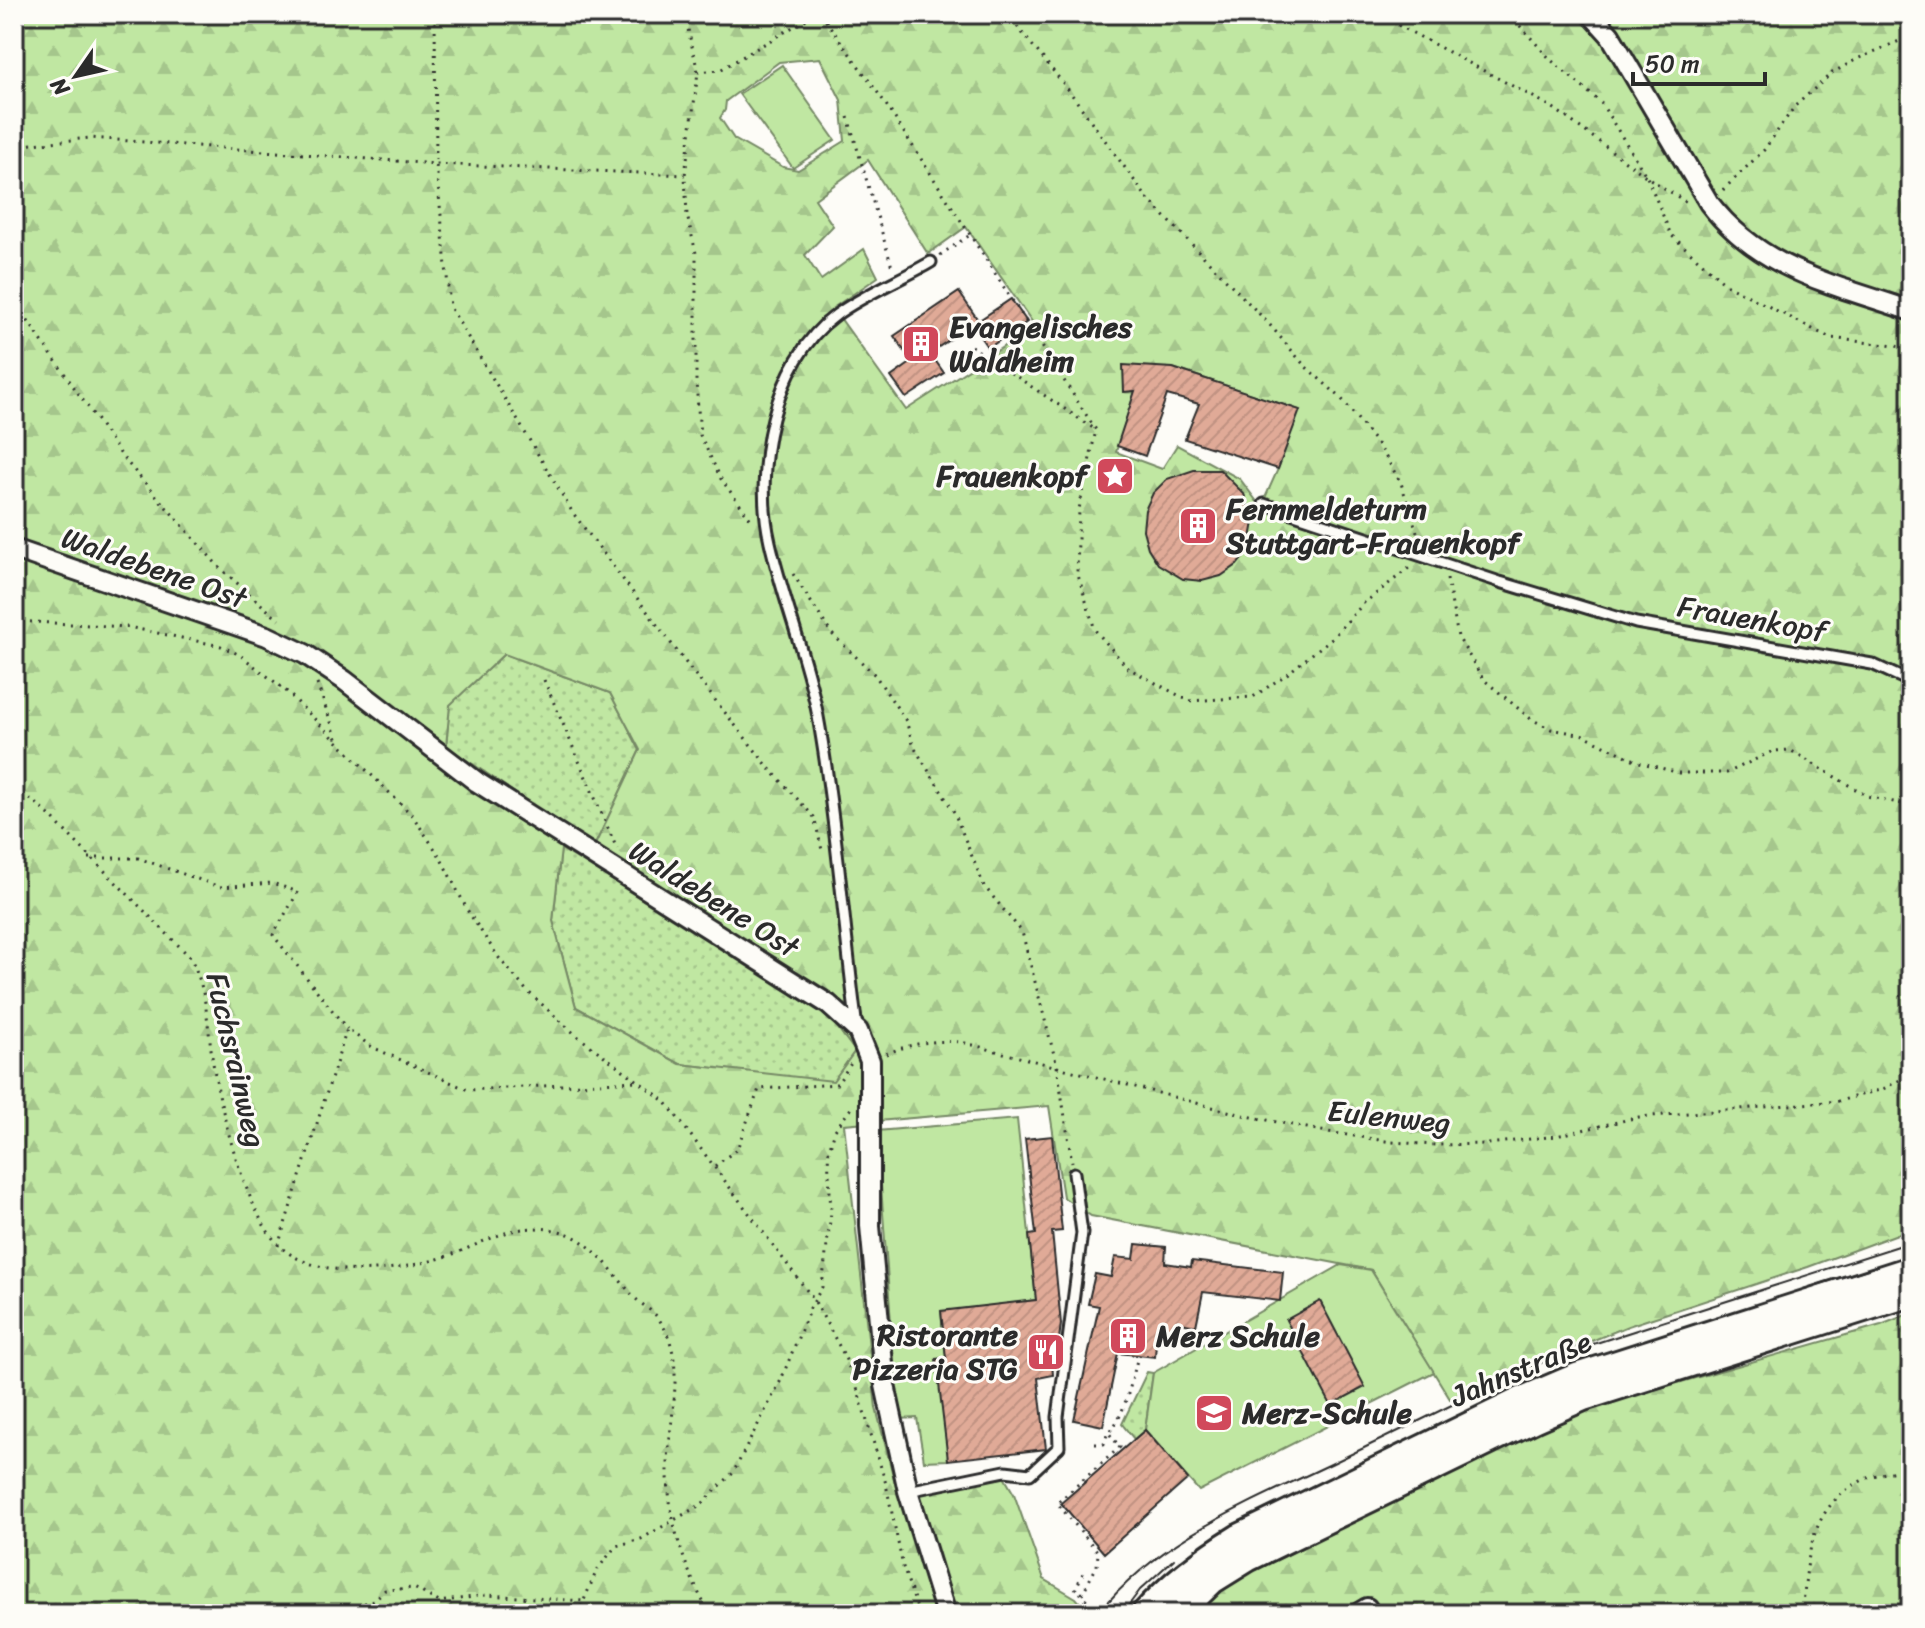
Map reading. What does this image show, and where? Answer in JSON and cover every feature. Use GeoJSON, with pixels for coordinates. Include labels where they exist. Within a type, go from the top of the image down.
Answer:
{"type":"FeatureCollection","features":[{"type":"Feature","properties":{"kind":"main road","name":"Jahnstraße"},"geometry":{"type":"LineString","coordinates":[[1145,1614],[1179,1579],[1239,1538],[1548,1388],[1911,1270]]}},
{"type":"Feature","properties":{"kind":"main road","name":"Jahnstraße"},"geometry":{"type":"LineString","coordinates":[[1177,1614],[1212,1580],[1249,1557],[1560,1407],[1624,1383],[1911,1293]]}},
{"type":"Feature","properties":{"kind":"street"},"geometry":{"type":"LineString","coordinates":[[1591,14],[1610,35],[1709,203],[1726,225],[1783,266],[1911,311]]}},
{"type":"Feature","properties":{"kind":"street","name":"Waldebene Ost"},"geometry":{"type":"LineString","coordinates":[[14,549],[267,636],[305,654],[477,782],[828,1004],[858,1031],[870,1061],[870,1226],[884,1369],[908,1491],[946,1614]]}},
{"type":"Feature","properties":{"kind":"lane"},"geometry":{"type":"LineString","coordinates":[[858,1031],[820,727],[793,618],[769,539],[764,471],[781,391],[815,334],[836,314],[931,262]]}},
{"type":"Feature","properties":{"kind":"lane","name":"Frauenkopf"},"geometry":{"type":"LineString","coordinates":[[1264,504],[1636,623],[1872,664],[1911,682]]}},
{"type":"Feature","properties":{"kind":"lane"},"geometry":{"type":"LineString","coordinates":[[908,1491],[1005,1471],[1030,1474],[1059,1447],[1058,1417],[1082,1233],[1074,1173]]}},
{"type":"Feature","properties":{"kind":"path"},"geometry":{"type":"LineString","coordinates":[[435,14],[436,164],[450,307],[573,513],[692,671],[770,769],[814,817],[825,863]]}},
{"type":"Feature","properties":{"kind":"path"},"geometry":{"type":"LineString","coordinates":[[688,14],[687,25],[698,72],[685,175],[687,215],[696,253],[696,382],[700,435],[721,479],[746,516],[769,539]]}},
{"type":"Feature","properties":{"kind":"path"},"geometry":{"type":"LineString","coordinates":[[698,72],[720,70],[815,14]]}},
{"type":"Feature","properties":{"kind":"path"},"geometry":{"type":"LineString","coordinates":[[821,14],[883,100],[1096,430],[1079,509],[1077,572],[1095,630],[1128,668],[1189,701],[1253,697],[1321,646],[1364,603],[1425,555]]}},
{"type":"Feature","properties":{"kind":"path"},"geometry":{"type":"LineString","coordinates":[[841,14],[876,18],[897,14]]}},
{"type":"Feature","properties":{"kind":"path"},"geometry":{"type":"LineString","coordinates":[[1007,14],[1067,88],[1147,198],[1269,324],[1305,366],[1341,398],[1381,449],[1401,483],[1425,555],[1449,581],[1458,637],[1483,679],[1531,719],[1551,729],[1584,735],[1639,762],[1679,773],[1727,773],[1773,751],[1790,750],[1867,796],[1911,806]]}},
{"type":"Feature","properties":{"kind":"path"},"geometry":{"type":"LineString","coordinates":[[1377,14],[1552,107],[1647,177],[1692,205],[1709,203],[1764,150],[1795,106],[1832,73],[1911,36]]}},
{"type":"Feature","properties":{"kind":"path"},"geometry":{"type":"LineString","coordinates":[[1509,14],[1551,60],[1601,103],[1647,177],[1671,235],[1727,285],[1830,338],[1911,348]]}},
{"type":"Feature","properties":{"kind":"path"},"geometry":{"type":"LineString","coordinates":[[848,117],[896,282]]}},
{"type":"Feature","properties":{"kind":"path"},"geometry":{"type":"LineString","coordinates":[[14,146],[90,138],[436,164],[685,175]]}},
{"type":"Feature","properties":{"kind":"path"},"geometry":{"type":"LineString","coordinates":[[931,262],[970,235]]}},
{"type":"Feature","properties":{"kind":"path"},"geometry":{"type":"LineString","coordinates":[[14,301],[124,459],[220,568],[284,625]]}},
{"type":"Feature","properties":{"kind":"path"},"geometry":{"type":"LineString","coordinates":[[971,346],[1096,430]]}},
{"type":"Feature","properties":{"kind":"path"},"geometry":{"type":"LineString","coordinates":[[793,574],[831,633],[875,675],[906,721],[914,747],[954,812],[984,886],[1022,932],[1057,1066],[1074,1173]]}},
{"type":"Feature","properties":{"kind":"path"},"geometry":{"type":"LineString","coordinates":[[14,621],[128,627],[221,646],[240,655],[259,668],[412,815],[439,855],[455,889],[483,934],[526,990],[576,1035],[665,1101],[814,1300],[844,1355],[886,1484],[903,1567],[919,1614]]}},
{"type":"Feature","properties":{"kind":"path"},"geometry":{"type":"LineString","coordinates":[[305,654],[338,743]]}},
{"type":"Feature","properties":{"kind":"path"},"geometry":{"type":"LineString","coordinates":[[544,680],[625,867],[625,876]]}},
{"type":"Feature","properties":{"kind":"path","name":"Fuchsrainweg"},"geometry":{"type":"LineString","coordinates":[[14,795],[33,800],[190,957],[198,972],[206,1003],[214,1071],[232,1142],[252,1204],[278,1246],[311,1265],[349,1271],[381,1270],[454,1254],[504,1231],[557,1231],[587,1244],[635,1298],[658,1317],[674,1351],[676,1371],[667,1470],[672,1519],[692,1579],[710,1614]]}},
{"type":"Feature","properties":{"kind":"path"},"geometry":{"type":"LineString","coordinates":[[89,858],[138,858],[220,887],[272,883],[298,892],[273,935],[347,1029],[372,1047],[468,1090],[637,1081]]}},
{"type":"Feature","properties":{"kind":"path"},"geometry":{"type":"LineString","coordinates":[[14,1013],[23,1053],[14,1111]]}},
{"type":"Feature","properties":{"kind":"path"},"geometry":{"type":"LineString","coordinates":[[278,1246],[347,1029]]}},
{"type":"Feature","properties":{"kind":"path"},"geometry":{"type":"LineString","coordinates":[[714,1167],[737,1149],[759,1089],[837,1084],[853,1061],[858,1031]]}},
{"type":"Feature","properties":{"kind":"path","name":"Eulenweg"},"geometry":{"type":"LineString","coordinates":[[870,1061],[907,1045],[932,1040],[961,1042],[1247,1116],[1350,1136],[1435,1145],[1488,1144],[1556,1136],[1639,1117],[1839,1101],[1883,1089],[1911,1074]]}},
{"type":"Feature","properties":{"kind":"path"},"geometry":{"type":"LineString","coordinates":[[578,1614],[597,1570],[616,1546],[641,1539],[702,1504],[733,1473],[781,1380],[822,1287],[831,1212],[828,1154],[835,1130],[868,1090]]}},
{"type":"Feature","properties":{"kind":"path"},"geometry":{"type":"LineString","coordinates":[[1095,1444],[1104,1444],[1107,1431],[1116,1423],[1139,1359],[1141,1336]]}},
{"type":"Feature","properties":{"kind":"path"},"geometry":{"type":"LineString","coordinates":[[1082,1594],[1097,1566],[1098,1552],[1057,1503],[1120,1447],[1107,1431]]}},
{"type":"Feature","properties":{"kind":"path"},"geometry":{"type":"LineString","coordinates":[[1802,1614],[1808,1559],[1818,1523],[1829,1503],[1864,1480],[1911,1468]]}},
{"type":"Feature","properties":{"kind":"path"},"geometry":{"type":"LineString","coordinates":[[1082,1614],[1088,1602],[1075,1590],[1084,1571]]}},
{"type":"Feature","properties":{"kind":"path"},"geometry":{"type":"LineString","coordinates":[[334,1614],[374,1600],[385,1590],[414,1588],[439,1602],[486,1595],[585,1601]]}},
{"type":"Feature","properties":{"kind":"path"},"geometry":{"type":"LineString","coordinates":[[368,1614],[374,1600]]}},
{"type":"Feature","properties":{"kind":"path"},"geometry":{"type":"LineString","coordinates":[[1088,1614],[1093,1607],[1101,1614]]}},
{"type":"Feature","properties":{"kind":"green space"},"geometry":{"type":"Polygon","coordinates":[[[14,14],[1911,14],[1911,1229],[1808,1267],[1628,1326],[1450,1399],[1371,1270],[1091,1216],[1063,1197],[1049,1106],[844,1124],[876,1408],[898,1495],[1003,1475],[1014,1494],[1044,1579],[1076,1598],[1083,1606],[1078,1614],[14,1614],[14,14]],[[820,58],[779,62],[726,101],[720,118],[734,139],[783,167],[798,170],[845,141],[841,100],[820,58]],[[868,160],[815,199],[833,226],[805,255],[821,280],[864,249],[878,277],[833,308],[906,410],[1035,326],[966,227],[928,254],[868,160]],[[1173,368],[1124,392],[1135,391],[1116,452],[1162,469],[1177,445],[1240,479],[1261,507],[1299,410],[1173,368]],[[504,654],[450,705],[446,746],[594,847],[640,750],[610,693],[504,654]],[[561,849],[553,921],[576,1007],[680,1064],[833,1081],[855,1051],[834,1023],[800,994],[561,849]]]}},
{"type":"Feature","properties":{"kind":"green space"},"geometry":{"type":"Polygon","coordinates":[[[782,65],[835,140],[793,168],[739,94],[782,65]]]}},
{"type":"Feature","properties":{"kind":"green space"},"geometry":{"type":"Polygon","coordinates":[[[504,654],[610,693],[640,750],[594,847],[446,746],[450,704],[504,654]]]}},
{"type":"Feature","properties":{"kind":"green space"},"geometry":{"type":"Polygon","coordinates":[[[561,848],[800,994],[834,1023],[855,1051],[833,1082],[680,1064],[576,1007],[553,921],[561,848]]]}},
{"type":"Feature","properties":{"kind":"green space"},"geometry":{"type":"Polygon","coordinates":[[[1017,1119],[1036,1300],[941,1312],[946,1358],[948,1460],[924,1461],[917,1418],[898,1419],[877,1131],[1017,1119]]]}},
{"type":"Feature","properties":{"kind":"green space"},"geometry":{"type":"Polygon","coordinates":[[[1341,1265],[1371,1270],[1434,1372],[1199,1491],[1145,1430],[1153,1373],[1341,1265]]]}},
{"type":"Feature","properties":{"kind":"green space"},"geometry":{"type":"Polygon","coordinates":[[[1911,1313],[1911,1614],[1201,1614],[1220,1588],[1576,1412],[1881,1325],[1911,1313]]]}},
{"type":"Feature","properties":{"kind":"green space"},"geometry":{"type":"Polygon","coordinates":[[[1147,1372],[1153,1373],[1145,1430],[1134,1439],[1122,1424],[1147,1372]]]}},
{"type":"Feature","properties":{"kind":"building","name":"Evangelisches Waldheim"},"geometry":{"type":"Polygon","coordinates":[[[959,292],[978,320],[930,353],[944,373],[906,398],[891,377],[912,362],[894,336],[959,292]]]}},
{"type":"Feature","properties":{"kind":"building"},"geometry":{"type":"Polygon","coordinates":[[[1011,299],[1027,322],[988,348],[972,325],[1011,299]]]}},
{"type":"Feature","properties":{"kind":"building"},"geometry":{"type":"Polygon","coordinates":[[[1123,365],[1173,368],[1300,410],[1278,469],[1185,439],[1199,404],[1167,395],[1145,456],[1117,446],[1135,391],[1124,392],[1123,365]]]}},
{"type":"Feature","properties":{"kind":"building","name":"Fernmeldeturm Stuttgart-Frauenkopf"},"geometry":{"type":"Polygon","coordinates":[[[1194,470],[1220,470],[1244,494],[1254,522],[1249,550],[1237,565],[1221,576],[1202,581],[1183,579],[1158,564],[1148,548],[1143,530],[1145,510],[1153,493],[1167,479],[1194,470]]]}},
{"type":"Feature","properties":{"kind":"building"},"geometry":{"type":"Polygon","coordinates":[[[1052,1136],[1062,1231],[1052,1232],[1061,1324],[1056,1362],[1052,1362],[1053,1375],[1038,1378],[1046,1449],[948,1460],[936,1359],[946,1358],[941,1311],[1036,1300],[1029,1235],[1036,1234],[1025,1139],[1052,1136]]]}},
{"type":"Feature","properties":{"kind":"building","name":"Merz Schule"},"geometry":{"type":"Polygon","coordinates":[[[1136,1244],[1166,1247],[1165,1263],[1191,1267],[1192,1261],[1283,1272],[1280,1301],[1203,1292],[1196,1326],[1181,1323],[1156,1342],[1155,1357],[1118,1353],[1103,1426],[1074,1420],[1099,1306],[1088,1304],[1095,1274],[1111,1277],[1115,1257],[1134,1259],[1136,1244]]]}},
{"type":"Feature","properties":{"kind":"building","name":"Merz Schule"},"geometry":{"type":"Polygon","coordinates":[[[1320,1301],[1365,1387],[1331,1405],[1286,1320],[1320,1301]]]}},
{"type":"Feature","properties":{"kind":"building"},"geometry":{"type":"Polygon","coordinates":[[[1145,1430],[1188,1479],[1104,1553],[1061,1503],[1145,1430]]]}},
{"type":"Feature","properties":{"kind":"tram line"},"geometry":{"type":"LineString","coordinates":[[1098,1614],[1148,1564],[1206,1525],[1520,1372],[1562,1354],[1911,1242]]}},
{"type":"Feature","properties":{"kind":"tram line"},"geometry":{"type":"LineString","coordinates":[[1804,1289],[1877,1266]]}},
{"type":"Feature","properties":{"kind":"tram line"},"geometry":{"type":"LineString","coordinates":[[1122,1614],[1140,1590],[1174,1559]]}},
{"type":"Feature","properties":{"kind":"place","name":"Evangelisches Waldheim"},"geometry":{"type":"Point","coordinates":[921,344]}},
{"type":"Feature","properties":{"kind":"place","name":"Frauenkopf"},"geometry":{"type":"Point","coordinates":[1115,476]}},
{"type":"Feature","properties":{"kind":"place","name":"Fernmeldeturm Stuttgart-Frauenkopf"},"geometry":{"type":"Point","coordinates":[1198,526]}},
{"type":"Feature","properties":{"kind":"place","name":"Merz Schule"},"geometry":{"type":"Point","coordinates":[1128,1336]}},
{"type":"Feature","properties":{"kind":"place","name":"Ristorante Pizzeria STG"},"geometry":{"type":"Point","coordinates":[1046,1352]}},
{"type":"Feature","properties":{"kind":"place","name":"Merz-Schule"},"geometry":{"type":"Point","coordinates":[1214,1413]}}]}
